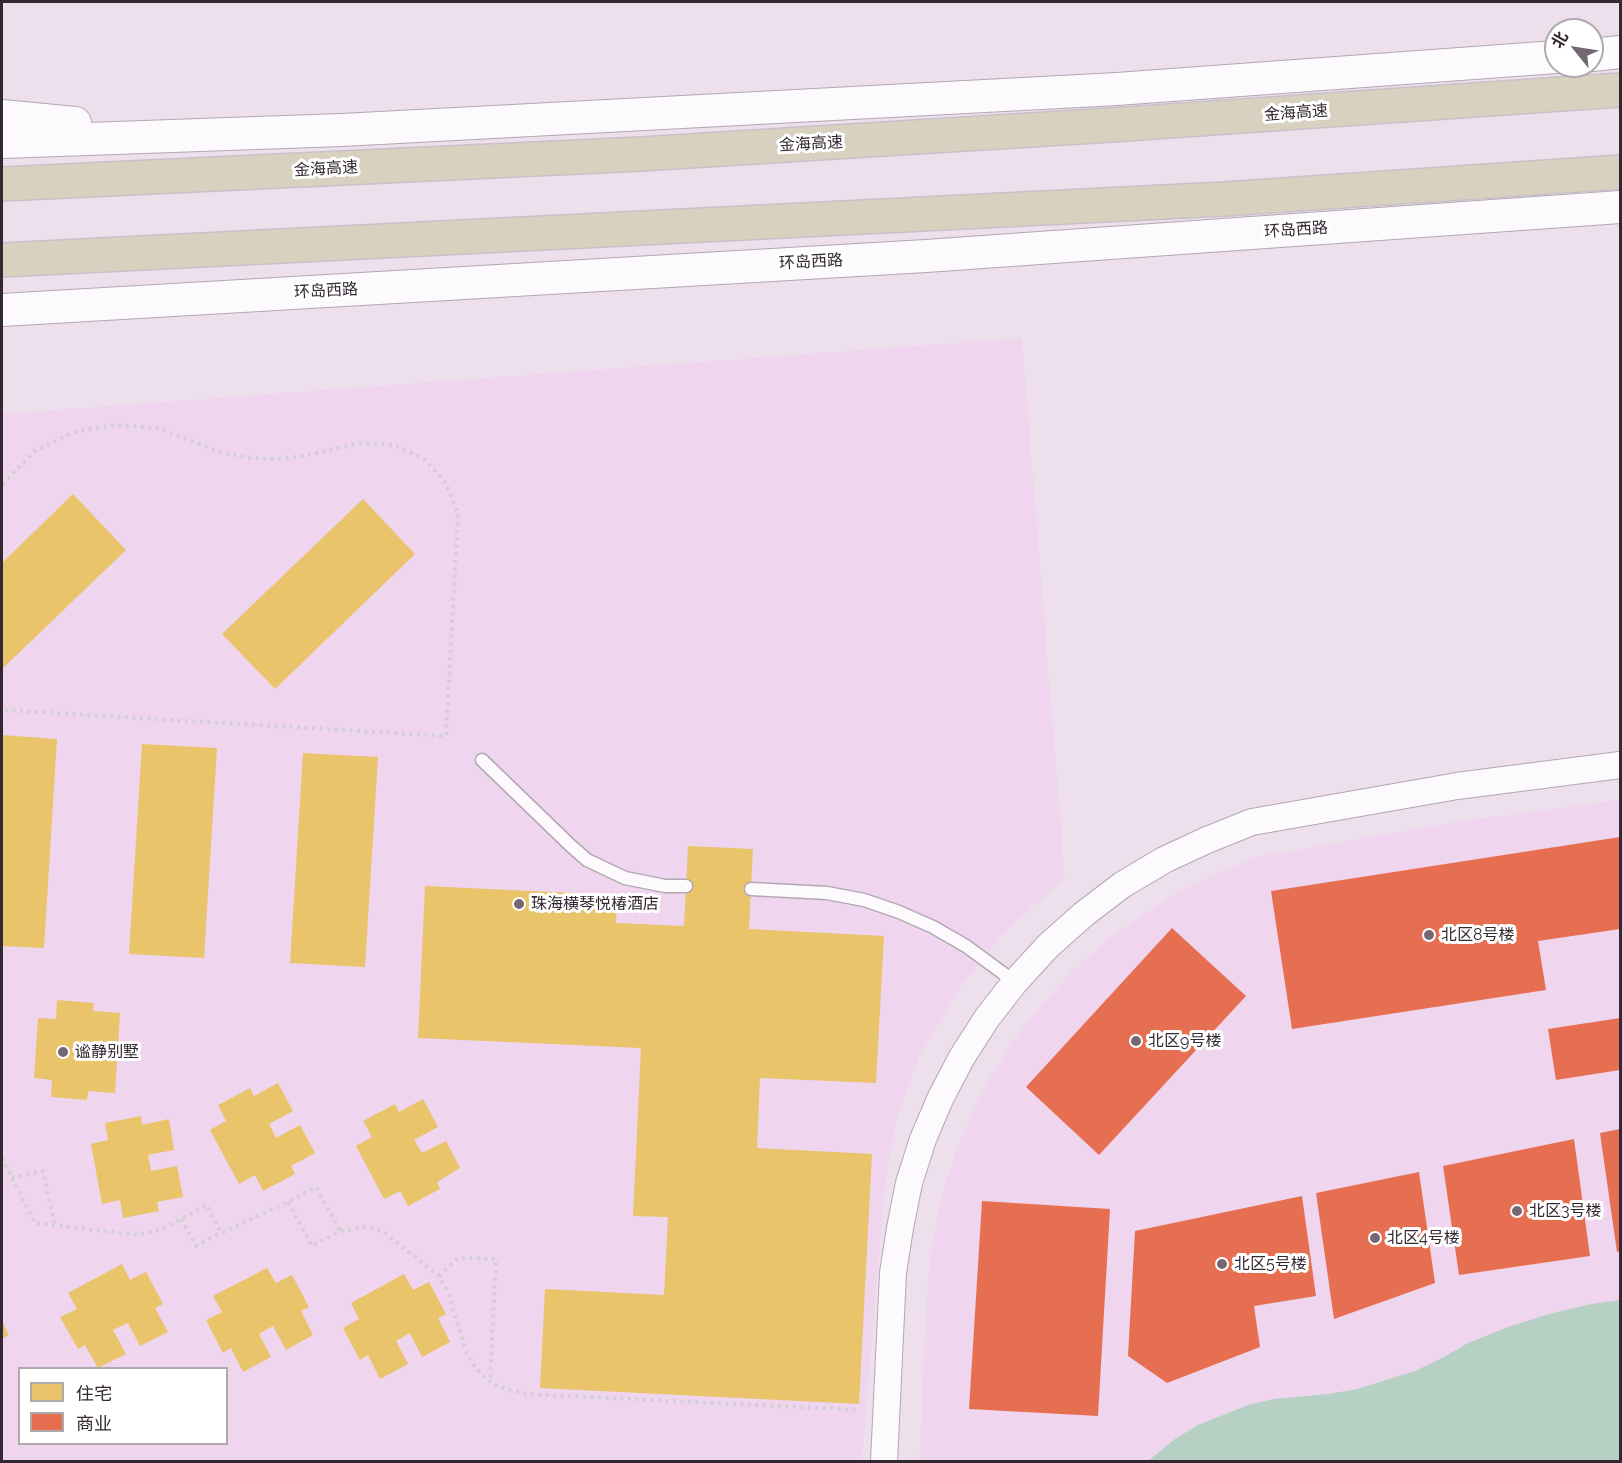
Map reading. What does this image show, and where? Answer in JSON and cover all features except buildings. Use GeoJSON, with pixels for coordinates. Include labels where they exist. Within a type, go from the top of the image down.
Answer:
{"type":"FeatureCollection","features":[{"type":"Feature","properties":{"kind":"highway","name":"金海高速"},"geometry":{"type":"LineString","coordinates":[[2,184],[640,154],[1123,125],[1620,90]]}},
{"type":"Feature","properties":{"kind":"highway"},"geometry":{"type":"LineString","coordinates":[[2,260],[1212,199],[1620,172]]}},
{"type":"Feature","properties":{"kind":"street"},"geometry":{"type":"LineString","coordinates":[[1604,54],[1620,52]]}},
{"type":"Feature","properties":{"kind":"street"},"geometry":{"type":"LineString","coordinates":[[2,142],[250,134],[1117,89],[1544,58]]}},
{"type":"Feature","properties":{"kind":"street"},"geometry":{"type":"LineString","coordinates":[[2,116],[98,125],[207,118],[250,134]]}},
{"type":"Feature","properties":{"kind":"street","name":"环岛西路"},"geometry":{"type":"LineString","coordinates":[[5,311],[926,256],[1620,207]]}},
{"type":"Feature","properties":{"kind":"street"},"geometry":{"type":"LineString","coordinates":[[884,1461],[893,1273],[909,1183],[923,1139],[962,1057],[987,1018],[1015,982],[1048,946],[1122,885],[1164,860],[1252,822],[1457,786],[1620,765]]}},
{"type":"Feature","properties":{"kind":"lane"},"geometry":{"type":"LineString","coordinates":[[482,760],[587,860],[625,878],[665,886],[686,886]]}},
{"type":"Feature","properties":{"kind":"lane"},"geometry":{"type":"LineString","coordinates":[[751,889],[827,893],[864,900],[899,912],[933,927],[966,946],[1015,982]]}},
{"type":"Feature","properties":{"kind":"path"},"geometry":{"type":"LineString","coordinates":[[2,484],[35,451],[74,432],[115,425],[158,428],[223,453],[250,458],[277,459],[304,456],[359,443],[393,445],[423,458],[446,483],[458,514],[446,736],[2,710]]}},
{"type":"Feature","properties":{"kind":"path"},"geometry":{"type":"LineString","coordinates":[[2,1158],[35,1222],[138,1235],[151,1233],[207,1205],[221,1233]]}},
{"type":"Feature","properties":{"kind":"path"},"geometry":{"type":"LineString","coordinates":[[12,1178],[43,1171],[55,1225]]}},
{"type":"Feature","properties":{"kind":"path"},"geometry":{"type":"LineString","coordinates":[[182,1219],[196,1246],[316,1187],[340,1231]]}},
{"type":"Feature","properties":{"kind":"path"},"geometry":{"type":"LineString","coordinates":[[288,1202],[312,1246],[340,1231],[366,1227],[376,1229],[386,1233],[439,1276],[450,1296],[467,1354],[475,1367],[490,1381],[512,1392],[887,1411]]}},
{"type":"Feature","properties":{"kind":"path"},"geometry":{"type":"LineString","coordinates":[[439,1276],[458,1258],[496,1259],[490,1381]]}},
{"type":"Feature","properties":{"kind":"shaded area","name":"珠海横琴悦椿酒店"},"geometry":{"type":"Polygon","coordinates":[[[1022,338],[1065,878],[1007,930],[963,984],[919,1057],[897,1117],[885,1185],[862,1461],[2,1462],[2,414],[1022,338]]]}},
{"type":"Feature","properties":{"kind":"shaded area"},"geometry":{"type":"Polygon","coordinates":[[[1620,800],[1620,1461],[919,1462],[928,1276],[943,1192],[956,1151],[992,1074],[1015,1038],[1072,971],[1106,941],[1180,891],[1221,871],[1261,856],[1462,821],[1620,800]]]}},
{"type":"Feature","properties":{"kind":"green space"},"geometry":{"type":"Polygon","coordinates":[[[1620,1300],[1620,1461],[1148,1461],[1175,1439],[1198,1425],[1248,1405],[1274,1399],[1357,1389],[1415,1371],[1468,1343],[1508,1327],[1549,1314],[1620,1300]]]}},
{"type":"Feature","properties":{"kind":"place","name":"珠海横琴悦椿酒店"},"geometry":{"type":"Point","coordinates":[519,904]}},
{"type":"Feature","properties":{"kind":"place","name":"北区8号楼"},"geometry":{"type":"Point","coordinates":[1429,935]}},
{"type":"Feature","properties":{"kind":"place","name":"北区9号楼"},"geometry":{"type":"Point","coordinates":[1136,1041]}},
{"type":"Feature","properties":{"kind":"place","name":"谧静别墅"},"geometry":{"type":"Point","coordinates":[63,1052]}},
{"type":"Feature","properties":{"kind":"place","name":"北区3号楼"},"geometry":{"type":"Point","coordinates":[1517,1211]}},
{"type":"Feature","properties":{"kind":"place","name":"北区4号楼"},"geometry":{"type":"Point","coordinates":[1375,1238]}},
{"type":"Feature","properties":{"kind":"place","name":"北区5号楼"},"geometry":{"type":"Point","coordinates":[1222,1264]}}]}
